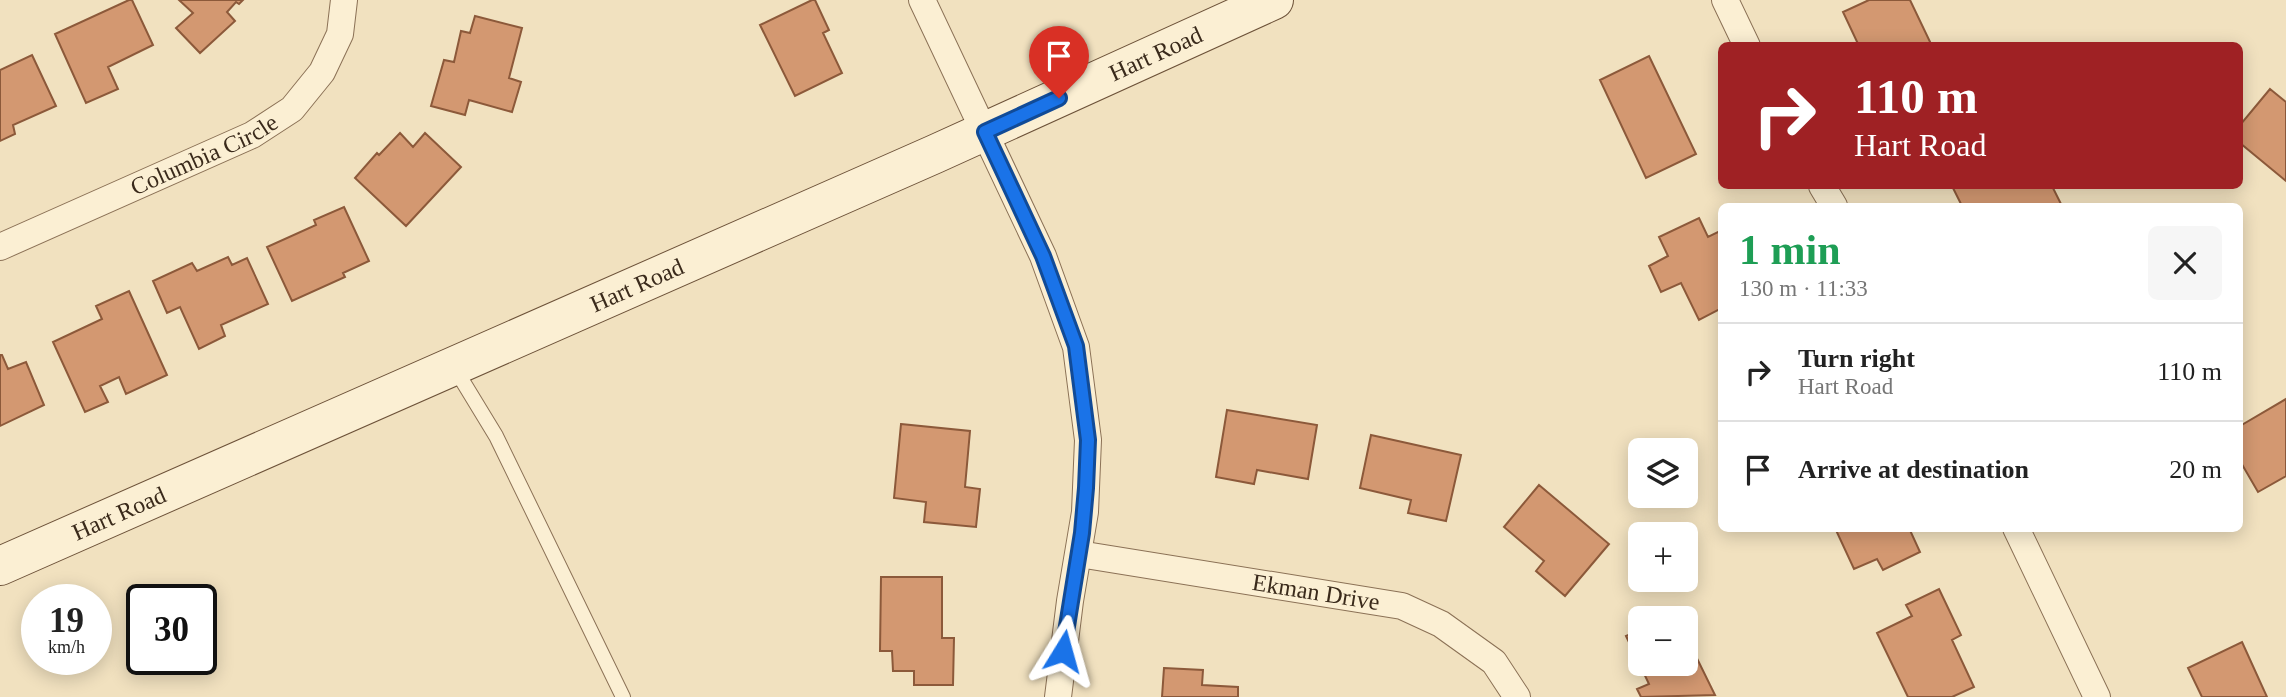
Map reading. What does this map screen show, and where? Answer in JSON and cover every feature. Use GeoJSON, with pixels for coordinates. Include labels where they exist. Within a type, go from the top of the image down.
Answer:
{"type":"FeatureCollection","features":[{"type":"Feature","properties":{"kind":"street","name":"Columbia Circle"},"geometry":{"type":"LineString","coordinates":[[0,247],[252,135],[292,109],[322,72],[328,60],[340,34],[344,0]]}},
{"type":"Feature","properties":{"kind":"street"},"geometry":{"type":"LineString","coordinates":[[922,0],[1043,256],[1076,346],[1088,440],[1085,512],[1058,697]]}},
{"type":"Feature","properties":{"kind":"street","name":"Hart Road"},"geometry":{"type":"LineString","coordinates":[[0,566],[985,132],[1274,0]]}},
{"type":"Feature","properties":{"kind":"street"},"geometry":{"type":"LineString","coordinates":[[1726,0],[1745,42]]}},
{"type":"Feature","properties":{"kind":"street"},"geometry":{"type":"LineString","coordinates":[[2018,532],[2097,697]]}},
{"type":"Feature","properties":{"kind":"street","name":"Ekman Drive"},"geometry":{"type":"LineString","coordinates":[[1079,554],[1402,606],[1441,624],[1494,662],[1517,697]]}},
{"type":"Feature","properties":{"kind":"lane"},"geometry":{"type":"LineString","coordinates":[[453,366],[496,436],[623,697]]}},
{"type":"Feature","properties":{"kind":"building"},"geometry":{"type":"Polygon","coordinates":[[[132,0],[153,45],[108,67],[118,89],[86,103],[55,34],[132,0]]]}},
{"type":"Feature","properties":{"kind":"building"},"geometry":{"type":"Polygon","coordinates":[[[179,0],[243,0],[239,4],[236,2],[227,12],[235,21],[200,53],[176,28],[193,13],[179,0]]]}},
{"type":"Feature","properties":{"kind":"building"},"geometry":{"type":"Polygon","coordinates":[[[815,0],[829,30],[823,33],[842,73],[795,96],[760,25],[815,0]]]}},
{"type":"Feature","properties":{"kind":"building"},"geometry":{"type":"Polygon","coordinates":[[[1869,0],[1910,0],[1930,42],[1857,42],[1843,12],[1869,0]]]}},
{"type":"Feature","properties":{"kind":"building"},"geometry":{"type":"Polygon","coordinates":[[[475,16],[522,28],[509,78],[521,82],[512,112],[469,100],[465,115],[431,106],[444,60],[454,62],[461,31],[470,33],[475,16]]]}},
{"type":"Feature","properties":{"kind":"building"},"geometry":{"type":"Polygon","coordinates":[[[32,55],[56,106],[13,125],[15,134],[0,141],[0,70],[32,55]]]}},
{"type":"Feature","properties":{"kind":"building"},"geometry":{"type":"Polygon","coordinates":[[[1649,56],[1696,154],[1646,178],[1600,80],[1649,56]]]}},
{"type":"Feature","properties":{"kind":"building"},"geometry":{"type":"Polygon","coordinates":[[[2270,89],[2286,102],[2286,181],[2243,145],[2243,121],[2270,89]]]}},
{"type":"Feature","properties":{"kind":"building"},"geometry":{"type":"Polygon","coordinates":[[[400,133],[413,147],[425,133],[461,167],[406,226],[355,178],[377,153],[379,155],[400,133]]]}},
{"type":"Feature","properties":{"kind":"building"},"geometry":{"type":"Polygon","coordinates":[[[1954,189],[2054,189],[2060,203],[1960,203],[1954,189]]]}},
{"type":"Feature","properties":{"kind":"building"},"geometry":{"type":"Polygon","coordinates":[[[344,207],[369,261],[343,273],[345,277],[292,301],[267,247],[316,225],[314,220],[344,207]]]}},
{"type":"Feature","properties":{"kind":"building"},"geometry":{"type":"Polygon","coordinates":[[[1699,218],[1708,237],[1718,232],[1718,310],[1699,320],[1681,283],[1661,292],[1649,266],[1668,256],[1659,237],[1699,218]]]}},
{"type":"Feature","properties":{"kind":"building"},"geometry":{"type":"Polygon","coordinates":[[[228,257],[232,265],[247,258],[268,304],[221,325],[225,336],[199,349],[180,307],[167,313],[153,281],[192,263],[197,271],[228,257]]]}},
{"type":"Feature","properties":{"kind":"building"},"geometry":{"type":"Polygon","coordinates":[[[129,291],[167,375],[126,394],[119,377],[100,386],[108,402],[85,412],[53,342],[102,319],[96,306],[129,291]]]}},
{"type":"Feature","properties":{"kind":"building"},"geometry":{"type":"Polygon","coordinates":[[[0,355],[8,369],[26,362],[44,405],[0,426],[0,355]]]}},
{"type":"Feature","properties":{"kind":"building"},"geometry":{"type":"Polygon","coordinates":[[[2286,399],[2286,476],[2258,492],[2243,466],[2243,424],[2286,399]]]}},
{"type":"Feature","properties":{"kind":"building"},"geometry":{"type":"Polygon","coordinates":[[[1227,410],[1317,425],[1308,479],[1257,470],[1254,484],[1216,477],[1227,410]]]}},
{"type":"Feature","properties":{"kind":"building"},"geometry":{"type":"Polygon","coordinates":[[[901,424],[970,431],[965,487],[980,489],[976,527],[924,522],[926,502],[894,498],[901,424]]]}},
{"type":"Feature","properties":{"kind":"building"},"geometry":{"type":"Polygon","coordinates":[[[1371,435],[1461,455],[1446,521],[1408,513],[1411,500],[1360,488],[1371,435]]]}},
{"type":"Feature","properties":{"kind":"building"},"geometry":{"type":"Polygon","coordinates":[[[1539,485],[1609,544],[1565,596],[1536,571],[1544,561],[1504,527],[1539,485]]]}},
{"type":"Feature","properties":{"kind":"building"},"geometry":{"type":"Polygon","coordinates":[[[1837,532],[1911,532],[1920,552],[1883,570],[1877,559],[1854,569],[1837,532]]]}},
{"type":"Feature","properties":{"kind":"building"},"geometry":{"type":"Polygon","coordinates":[[[881,577],[942,577],[942,638],[954,638],[953,685],[914,685],[914,671],[893,671],[892,651],[880,651],[881,577]]]}},
{"type":"Feature","properties":{"kind":"building"},"geometry":{"type":"Polygon","coordinates":[[[1939,589],[1961,635],[1952,640],[1974,687],[1952,697],[1908,697],[1877,633],[1912,616],[1906,605],[1939,589]]]}},
{"type":"Feature","properties":{"kind":"building"},"geometry":{"type":"Polygon","coordinates":[[[2242,642],[2267,697],[2202,697],[2188,668],[2242,642]]]}},
{"type":"Feature","properties":{"kind":"building"},"geometry":{"type":"Polygon","coordinates":[[[1698,660],[1715,695],[1641,697],[1637,689],[1649,684],[1645,676],[1698,676],[1698,660]]]}},
{"type":"Feature","properties":{"kind":"building"},"geometry":{"type":"Polygon","coordinates":[[[1164,668],[1203,670],[1202,685],[1238,687],[1238,697],[1162,697],[1164,668]]]}},
{"type":"Feature","properties":{"kind":"route"},"geometry":{"type":"LineString","coordinates":[[1059,98],[985,132],[1043,256],[1076,346],[1088,440],[1085,512],[1063,651]]}}]}
